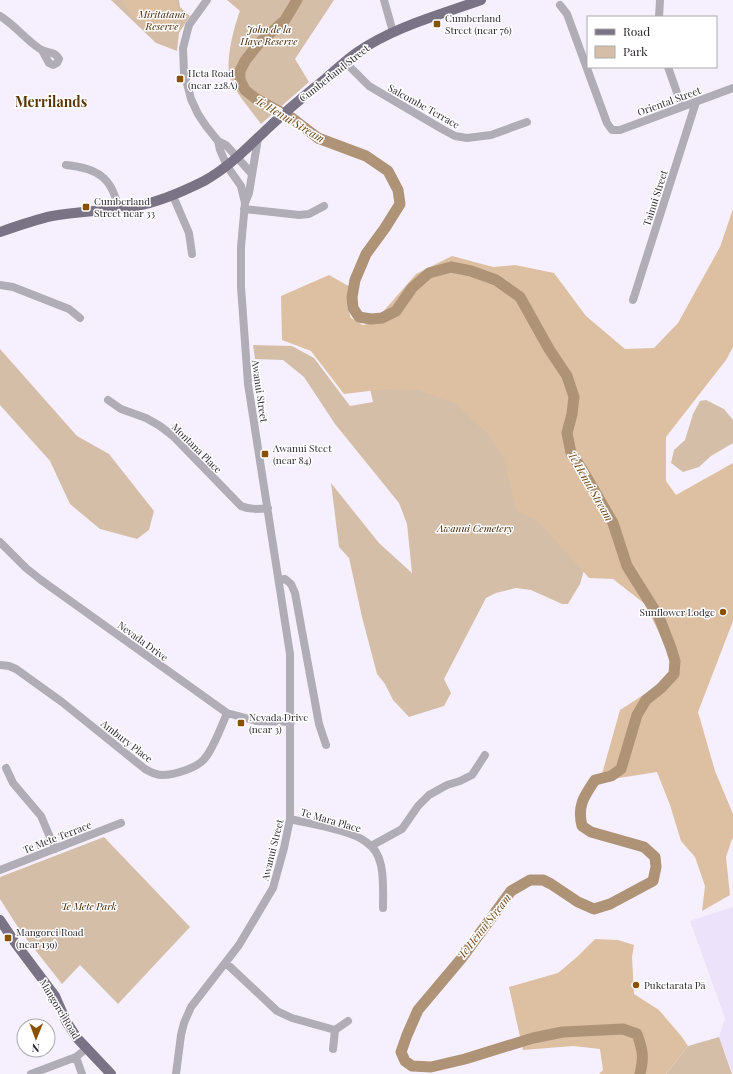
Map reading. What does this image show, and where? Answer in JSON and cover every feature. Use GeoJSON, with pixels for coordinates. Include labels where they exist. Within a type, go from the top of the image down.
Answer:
{"type":"FeatureCollection","features":[{"type":"Feature","properties":{"kind":"main road","name":"Cumberland Street"},"geometry":{"type":"LineString","coordinates":[[0,232],[52,216],[118,209],[151,203],[173,196],[205,180],[227,166],[295,104],[345,62],[372,43],[394,32],[481,0]]}},
{"type":"Feature","properties":{"kind":"main road","name":"Mangorei Road"},"geometry":{"type":"LineString","coordinates":[[0,920],[55,996],[72,1031],[86,1049],[111,1074]]}},
{"type":"Feature","properties":{"kind":"street"},"geometry":{"type":"LineString","coordinates":[[207,0],[189,25],[183,48],[184,72],[191,99],[198,114],[218,141],[226,145],[236,158],[252,174]]}},
{"type":"Feature","properties":{"kind":"street"},"geometry":{"type":"LineString","coordinates":[[384,0],[394,32]]}},
{"type":"Feature","properties":{"kind":"street"},"geometry":{"type":"LineString","coordinates":[[659,16],[660,0]]}},
{"type":"Feature","properties":{"kind":"street","name":"Oriental Street"},"geometry":{"type":"LineString","coordinates":[[560,4],[567,14],[607,123],[612,130],[620,130],[733,88]]}},
{"type":"Feature","properties":{"kind":"street"},"geometry":{"type":"LineString","coordinates":[[0,16],[43,52]]}},
{"type":"Feature","properties":{"kind":"street","name":"Salcombe Terrace"},"geometry":{"type":"LineString","coordinates":[[345,62],[369,86],[456,136],[467,138],[492,135],[527,122]]}},
{"type":"Feature","properties":{"kind":"street"},"geometry":{"type":"LineString","coordinates":[[668,68],[682,107]]}},
{"type":"Feature","properties":{"kind":"street","name":"Tainui Street"},"geometry":{"type":"LineString","coordinates":[[633,300],[696,102]]}},
{"type":"Feature","properties":{"kind":"street","name":"Awanui Street"},"geometry":{"type":"LineString","coordinates":[[176,1074],[181,1035],[184,1023],[191,1007],[239,945],[273,888],[290,819],[290,654],[280,580],[246,368],[240,266],[245,206],[249,193],[258,138]]}},
{"type":"Feature","properties":{"kind":"street","name":"Awanui Street"},"geometry":{"type":"LineString","coordinates":[[218,141],[227,166],[241,186],[245,206]]}},
{"type":"Feature","properties":{"kind":"street"},"geometry":{"type":"LineString","coordinates":[[66,165],[88,168],[104,178],[112,188],[118,209]]}},
{"type":"Feature","properties":{"kind":"street"},"geometry":{"type":"LineString","coordinates":[[173,196],[189,233],[192,254]]}},
{"type":"Feature","properties":{"kind":"street"},"geometry":{"type":"LineString","coordinates":[[245,206],[299,214],[309,214],[324,206]]}},
{"type":"Feature","properties":{"kind":"street"},"geometry":{"type":"LineString","coordinates":[[0,285],[13,287],[69,309],[80,318]]}},
{"type":"Feature","properties":{"kind":"street","name":"Montana Place"},"geometry":{"type":"LineString","coordinates":[[108,400],[121,409],[146,418],[173,436],[241,506],[246,509],[268,508]]}},
{"type":"Feature","properties":{"kind":"street","name":"Nevada Drive"},"geometry":{"type":"LineString","coordinates":[[0,542],[26,568],[41,580],[227,713],[256,721],[290,722]]}},
{"type":"Feature","properties":{"kind":"street"},"geometry":{"type":"LineString","coordinates":[[280,580],[285,579],[291,584],[295,593],[319,724],[326,745]]}},
{"type":"Feature","properties":{"kind":"street","name":"Ambury Place"},"geometry":{"type":"LineString","coordinates":[[0,665],[9,666],[16,669],[62,702],[145,769],[152,773],[161,775],[171,775],[200,764],[206,757],[227,713]]}},
{"type":"Feature","properties":{"kind":"street"},"geometry":{"type":"LineString","coordinates":[[371,846],[385,840],[402,829],[418,806],[429,794],[446,785],[460,781],[472,774],[485,755]]}},
{"type":"Feature","properties":{"kind":"street"},"geometry":{"type":"LineString","coordinates":[[6,768],[13,784],[41,816],[55,849]]}},
{"type":"Feature","properties":{"kind":"street","name":"Te Mara Place"},"geometry":{"type":"LineString","coordinates":[[290,819],[348,833],[359,837],[371,846],[381,865],[383,908]]}},
{"type":"Feature","properties":{"kind":"street","name":"Te Mete Terrace"},"geometry":{"type":"LineString","coordinates":[[0,870],[121,823]]}},
{"type":"Feature","properties":{"kind":"street"},"geometry":{"type":"LineString","coordinates":[[226,963],[277,1011],[292,1018],[335,1030]]}},
{"type":"Feature","properties":{"kind":"street"},"geometry":{"type":"LineString","coordinates":[[332,1049],[335,1030],[348,1021]]}},
{"type":"Feature","properties":{"kind":"street"},"geometry":{"type":"LineString","coordinates":[[31,1074],[76,1057],[83,1053],[86,1049]]}},
{"type":"Feature","properties":{"kind":"street"},"geometry":{"type":"LineString","coordinates":[[76,1057],[82,1074]]}},
{"type":"Feature","properties":{"kind":"shaded area"},"geometry":{"type":"Polygon","coordinates":[[[733,907],[733,1074],[719,1037],[725,1018],[690,921],[733,907]]]}},
{"type":"Feature","properties":{"kind":"green space","name":"Miritatana Reserve"},"geometry":{"type":"Polygon","coordinates":[[[111,0],[179,0],[180,7],[190,16],[179,33],[177,51],[156,43],[111,0]]]}},
{"type":"Feature","properties":{"kind":"green space"},"geometry":{"type":"Polygon","coordinates":[[[122,0],[176,0],[178,13],[165,28],[134,17],[122,0]]]}},
{"type":"Feature","properties":{"kind":"green space","name":"John de la Haye Reserve"},"geometry":{"type":"Polygon","coordinates":[[[227,0],[334,0],[295,59],[309,82],[261,124],[240,96],[230,78],[229,54],[240,11],[227,0]]]}},
{"type":"Feature","properties":{"kind":"green space"},"geometry":{"type":"Polygon","coordinates":[[[733,209],[733,347],[726,360],[666,437],[666,481],[676,495],[733,463],[733,621],[698,712],[715,771],[733,814],[733,838],[726,857],[730,895],[702,911],[705,886],[695,857],[681,841],[670,805],[657,772],[600,781],[620,710],[665,681],[670,672],[669,653],[645,604],[613,579],[589,578],[540,523],[516,510],[504,458],[487,433],[456,404],[418,390],[386,389],[344,394],[311,351],[282,340],[281,296],[329,275],[352,288],[347,307],[351,318],[363,325],[374,322],[416,274],[452,256],[493,267],[515,265],[554,273],[586,316],[625,349],[654,348],[678,323],[720,247],[733,209]]]}},
{"type":"Feature","properties":{"kind":"green space","name":"Awanui Cemetery"},"geometry":{"type":"Polygon","coordinates":[[[253,345],[292,346],[314,358],[350,406],[373,402],[370,389],[434,354],[585,567],[580,584],[568,604],[562,604],[531,590],[516,588],[496,593],[486,598],[444,679],[451,693],[444,706],[409,717],[393,700],[385,684],[377,674],[362,617],[349,558],[339,547],[331,483],[379,543],[412,573],[407,524],[399,503],[335,424],[304,377],[283,360],[255,359],[253,345]]]}},
{"type":"Feature","properties":{"kind":"green space"},"geometry":{"type":"Polygon","coordinates":[[[0,349],[77,436],[109,454],[154,511],[149,530],[137,539],[100,529],[70,504],[50,461],[0,405],[0,349]]]}},
{"type":"Feature","properties":{"kind":"green space"},"geometry":{"type":"Polygon","coordinates":[[[706,400],[724,409],[733,420],[733,443],[711,456],[699,467],[683,472],[671,463],[674,450],[685,440],[693,414],[700,401],[706,400]]]}},
{"type":"Feature","properties":{"kind":"green space","name":"Te Mete Park"},"geometry":{"type":"Polygon","coordinates":[[[104,837],[190,927],[118,1004],[80,965],[62,984],[21,932],[0,899],[0,877],[104,837]]]}},
{"type":"Feature","properties":{"kind":"green space"},"geometry":{"type":"Polygon","coordinates":[[[595,939],[618,940],[634,945],[632,957],[634,994],[659,1010],[688,1046],[666,1074],[599,1074],[603,1070],[600,1049],[573,1046],[523,1050],[509,987],[558,973],[595,939]]]}},
{"type":"Feature","properties":{"kind":"green space"},"geometry":{"type":"Polygon","coordinates":[[[719,1037],[732,1074],[666,1074],[688,1046],[719,1037]]]}},
{"type":"Feature","properties":{"kind":"waterway","name":"Te Hēnui Stream"},"geometry":{"type":"LineString","coordinates":[[297,0],[285,20],[259,43],[245,61],[240,71],[240,80],[245,90],[255,98],[292,118],[318,138],[366,156],[388,171],[398,190],[400,204],[366,254],[355,280],[352,297],[353,308],[359,317],[371,319],[382,318],[396,311],[412,288],[429,273],[451,267],[471,271],[496,280],[520,297],[549,349],[567,376],[574,397],[572,414],[567,433],[571,453],[613,523],[627,566],[659,617],[675,661],[674,674],[661,688],[646,700],[637,715],[621,769],[611,776],[595,780],[582,802],[580,813],[582,826],[591,832],[644,847],[655,857],[656,867],[653,881],[610,904],[594,909],[578,902],[543,880],[530,880],[511,891],[461,959],[418,1010],[401,1052],[405,1061],[412,1066],[431,1067],[465,1059],[533,1038],[563,1032],[623,1029],[637,1034],[641,1045],[642,1054],[640,1074]]}},
{"type":"Feature","properties":{"kind":"place","name":"Cumberland Street (near 76)"},"geometry":{"type":"Point","coordinates":[437,24]}},
{"type":"Feature","properties":{"kind":"place","name":"Heta Road (near 228A)"},"geometry":{"type":"Point","coordinates":[180,79]}},
{"type":"Feature","properties":{"kind":"place","name":"Cumberland Street near 33"},"geometry":{"type":"Point","coordinates":[86,207]}},
{"type":"Feature","properties":{"kind":"place","name":"Awanui Steet (near 84)"},"geometry":{"type":"Point","coordinates":[265,454]}},
{"type":"Feature","properties":{"kind":"place","name":"Sunflower Lodge"},"geometry":{"type":"Point","coordinates":[723,612]}},
{"type":"Feature","properties":{"kind":"place","name":"Nevada Drive (near 3)"},"geometry":{"type":"Point","coordinates":[241,723]}},
{"type":"Feature","properties":{"kind":"place","name":"Mangorei Road (near 139)"},"geometry":{"type":"Point","coordinates":[8,938]}},
{"type":"Feature","properties":{"kind":"place","name":"Puketarata Pā"},"geometry":{"type":"Point","coordinates":[636,985]}},
{"type":"Feature","properties":{"kind":"district","name":"Merrilands"},"geometry":{"type":"Point","coordinates":[51,101]}}]}
